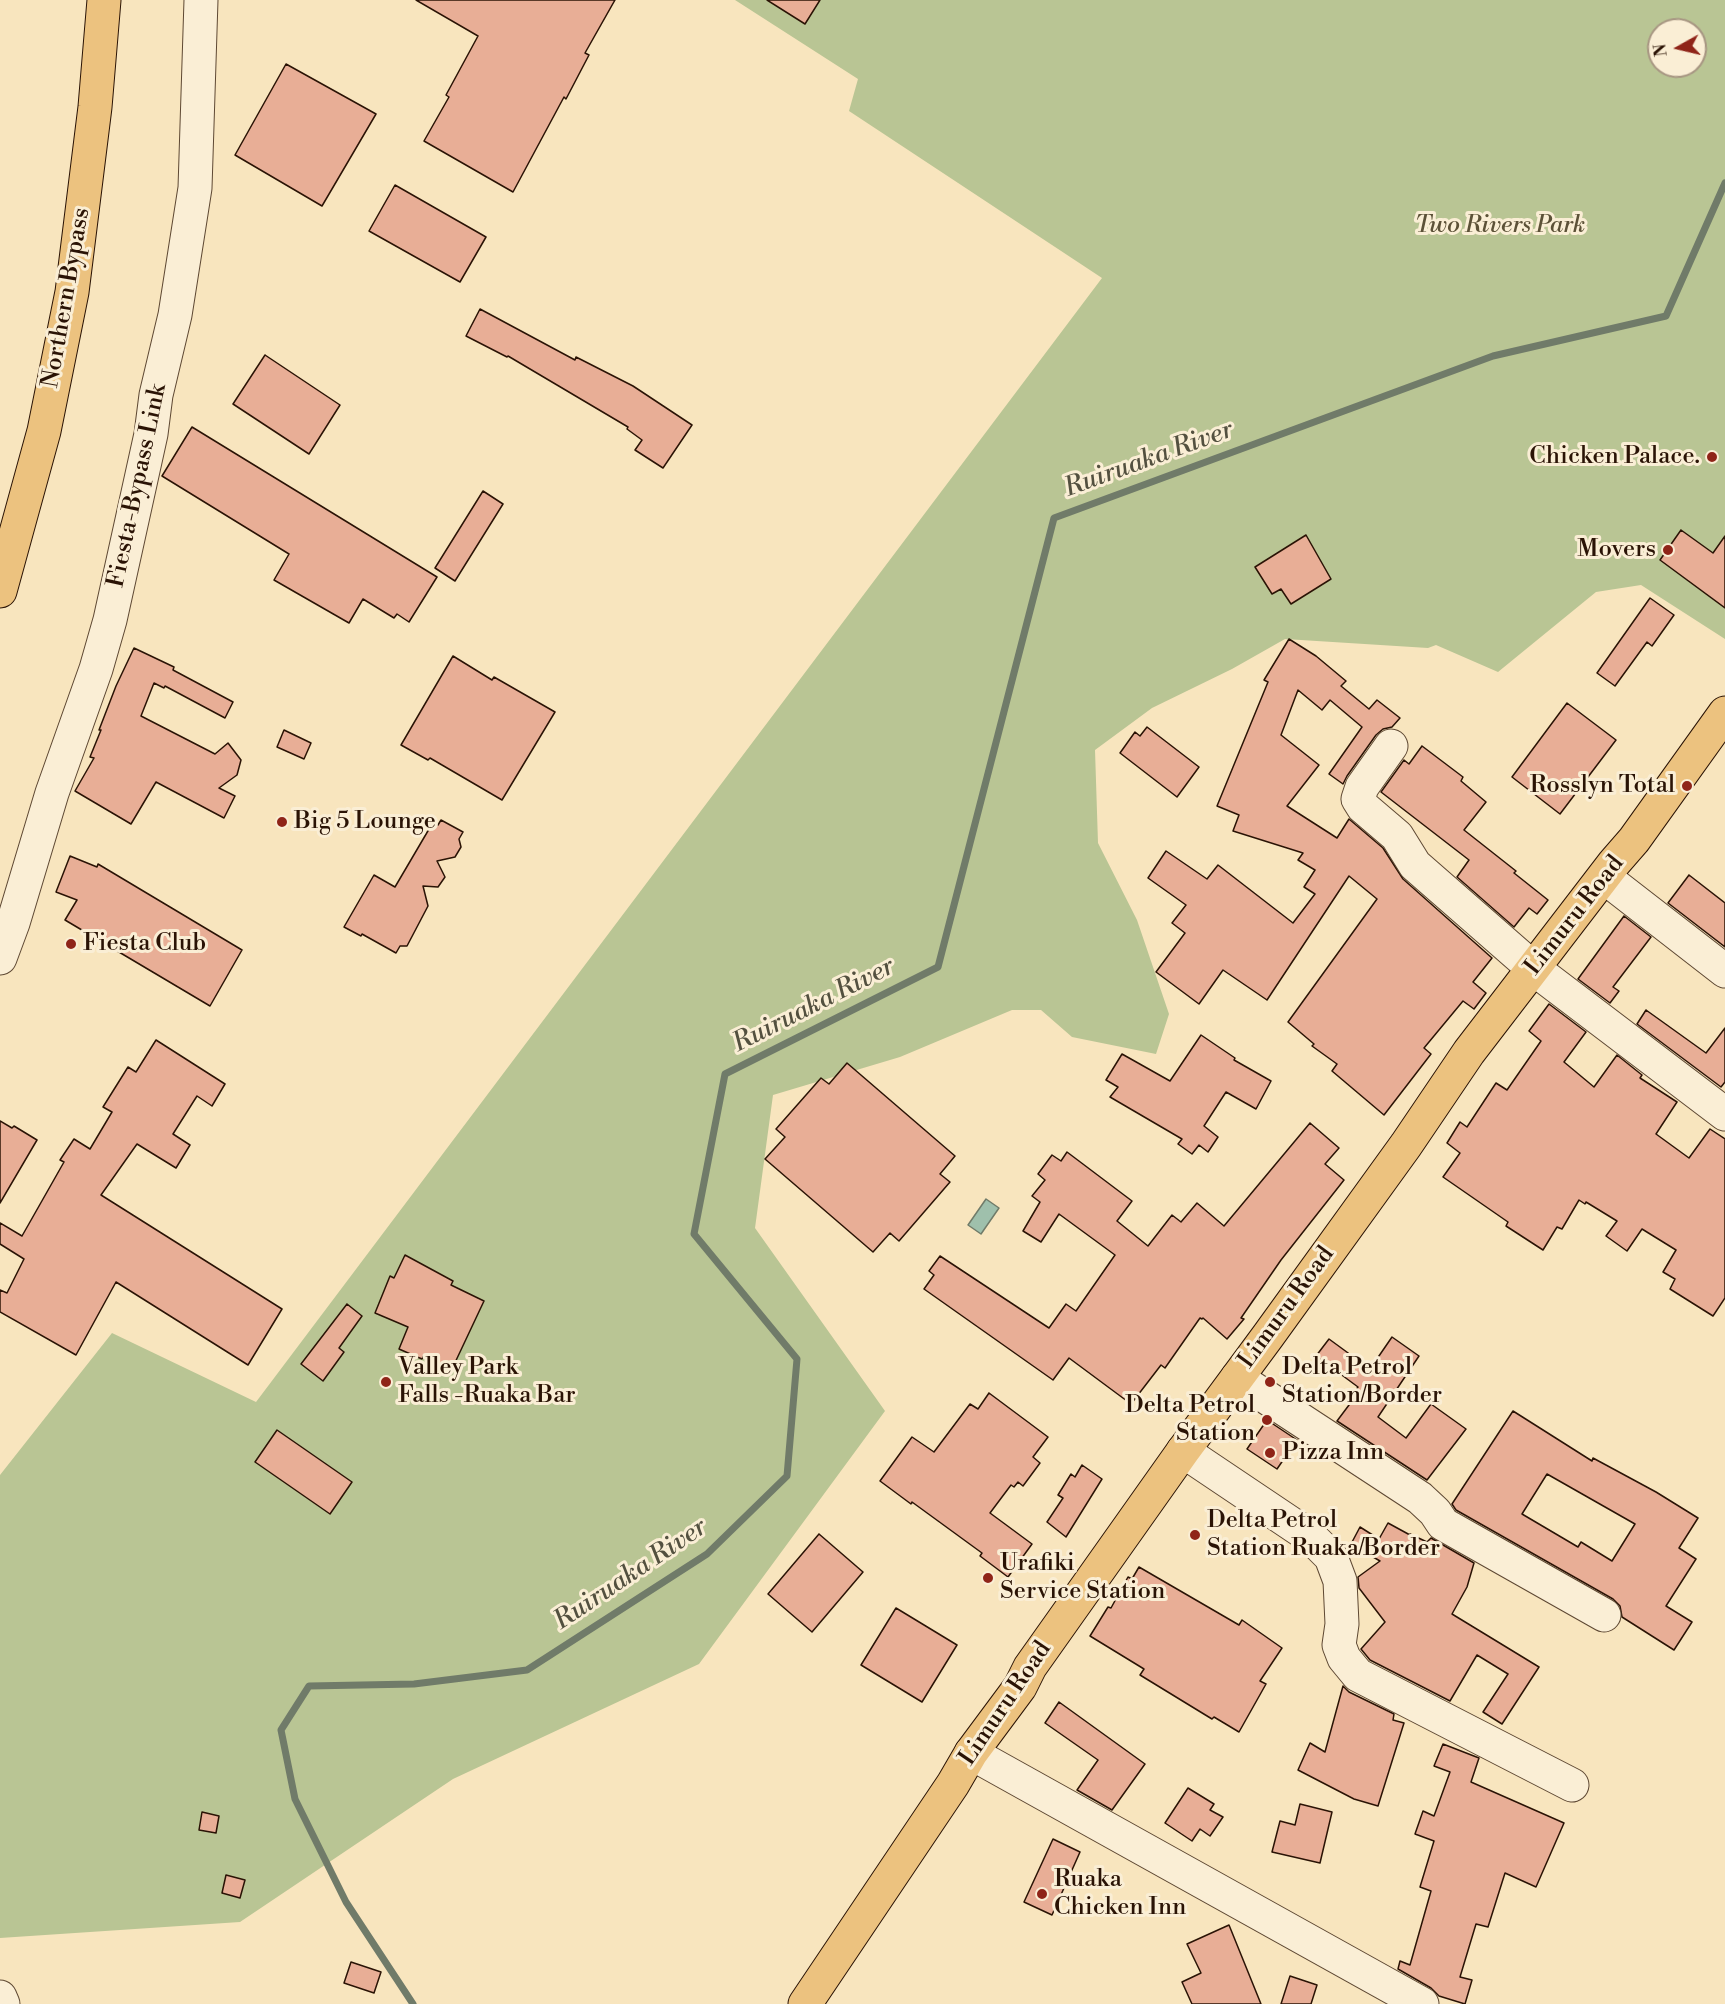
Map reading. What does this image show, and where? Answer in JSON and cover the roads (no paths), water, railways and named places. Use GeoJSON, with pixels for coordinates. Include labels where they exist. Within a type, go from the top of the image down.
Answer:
{"type":"FeatureCollection","features":[{"type":"Feature","properties":{"kind":"main road","name":"Northern Bypass"},"geometry":{"type":"LineString","coordinates":[[0,591],[44,431],[72,292],[95,107],[104,0]]}},
{"type":"Feature","properties":{"kind":"main road","name":"Limuru Road"},"geometry":{"type":"LineString","coordinates":[[805,2004],[953,1784],[971,1753],[1020,1687],[1030,1667],[1183,1451],[1406,1145],[1469,1052],[1634,840],[1725,713]]}},
{"type":"Feature","properties":{"kind":"street","name":"Fiesta-Bypass Link"},"geometry":{"type":"LineString","coordinates":[[0,958],[13,923],[52,793],[96,669],[110,620],[151,434],[156,395],[175,315],[195,188],[201,0]]}},
{"type":"Feature","properties":{"kind":"street"},"geometry":{"type":"LineString","coordinates":[[1391,746],[1362,787],[1358,799],[1363,807],[1397,836],[1415,865],[1533,969],[1725,1113]]}},
{"type":"Feature","properties":{"kind":"street"},"geometry":{"type":"LineString","coordinates":[[1604,877],[1725,971]]}},
{"type":"Feature","properties":{"kind":"street"},"geometry":{"type":"LineString","coordinates":[[1237,1378],[1420,1498],[1435,1512],[1443,1524],[1604,1615]]}},
{"type":"Feature","properties":{"kind":"street"},"geometry":{"type":"LineString","coordinates":[[1183,1451],[1311,1538],[1331,1557],[1340,1581],[1342,1624],[1340,1645],[1344,1658],[1358,1675],[1572,1785]]}},
{"type":"Feature","properties":{"kind":"street"},"geometry":{"type":"LineString","coordinates":[[971,1753],[1422,2004]]}},
{"type":"Feature","properties":{"kind":"street"},"geometry":{"type":"LineString","coordinates":[[0,1997],[3,2004]]}},
{"type":"Feature","properties":{"kind":"waterway","name":"Ruiruaka River"},"geometry":{"type":"LineString","coordinates":[[413,2004],[346,1902],[295,1799],[281,1730],[309,1686],[414,1684],[527,1670],[707,1554],[787,1476],[797,1359],[694,1234],[725,1074],[938,967],[1054,518],[1493,356],[1666,316],[1725,183]]}},
{"type":"Feature","properties":{"kind":"place","name":"Chicken Palace."},"geometry":{"type":"Point","coordinates":[1712,457]}},
{"type":"Feature","properties":{"kind":"place","name":"Movers"},"geometry":{"type":"Point","coordinates":[1668,550]}},
{"type":"Feature","properties":{"kind":"place","name":"Rosslyn Total"},"geometry":{"type":"Point","coordinates":[1687,786]}},
{"type":"Feature","properties":{"kind":"place","name":"Big 5 Lounge"},"geometry":{"type":"Point","coordinates":[282,822]}},
{"type":"Feature","properties":{"kind":"place","name":"Fiesta Club"},"geometry":{"type":"Point","coordinates":[71,944]}},
{"type":"Feature","properties":{"kind":"place","name":"Valley Park Falls -Ruaka Bar"},"geometry":{"type":"Point","coordinates":[386,1382]}},
{"type":"Feature","properties":{"kind":"place","name":"Delta Petrol Station/Border"},"geometry":{"type":"Point","coordinates":[1270,1382]}},
{"type":"Feature","properties":{"kind":"place","name":"Delta Petrol Station"},"geometry":{"type":"Point","coordinates":[1267,1420]}},
{"type":"Feature","properties":{"kind":"place","name":"Pizza Inn"},"geometry":{"type":"Point","coordinates":[1270,1453]}},
{"type":"Feature","properties":{"kind":"place","name":"Delta Petrol Station Ruaka/Border"},"geometry":{"type":"Point","coordinates":[1195,1535]}},
{"type":"Feature","properties":{"kind":"place","name":"Urafiki Service Station"},"geometry":{"type":"Point","coordinates":[988,1578]}},
{"type":"Feature","properties":{"kind":"place","name":"Ruaka Chicken Inn"},"geometry":{"type":"Point","coordinates":[1042,1894]}},
{"type":"Feature","properties":{"kind":"park label","name":"Two Rivers Park"},"geometry":{"type":"Point","coordinates":[1500,226]}}]}
